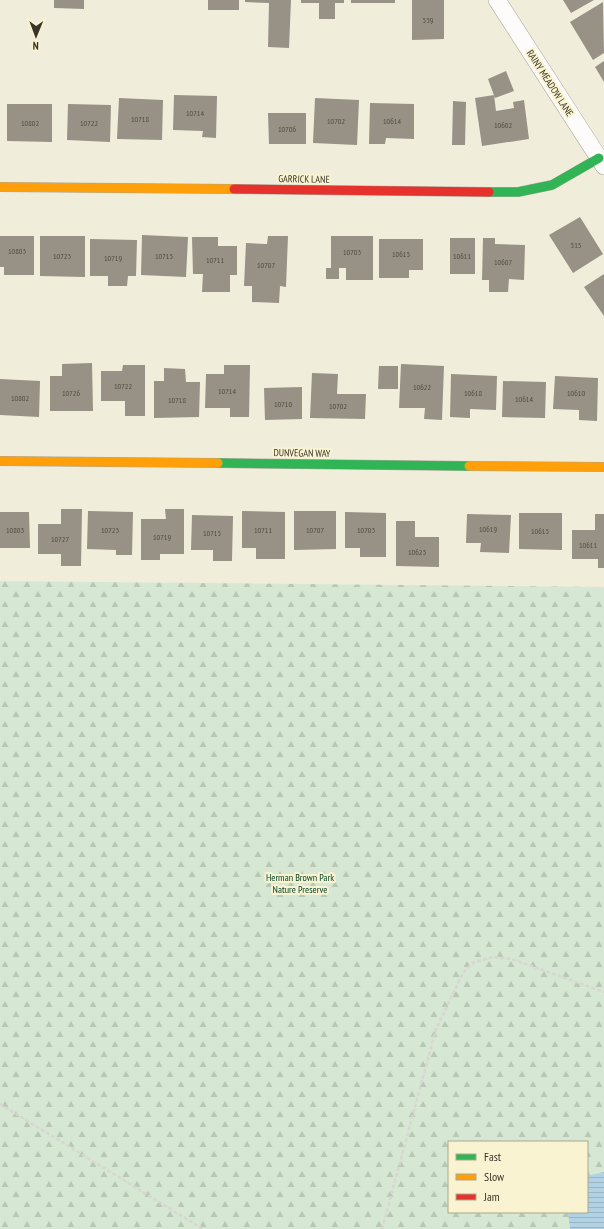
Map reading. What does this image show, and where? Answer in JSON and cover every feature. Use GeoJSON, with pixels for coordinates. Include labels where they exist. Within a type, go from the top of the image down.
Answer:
{"type":"FeatureCollection","features":[{"type":"Feature","properties":{"kind":"street","name":"RAINY MEADOW LANE"},"geometry":{"type":"LineString","coordinates":[[497,0],[602,162]]}},
{"type":"Feature","properties":{"kind":"street","name":"GARRICK LANE"},"geometry":{"type":"LineString","coordinates":[[0,187],[518,192],[552,185],[602,162]]}},
{"type":"Feature","properties":{"kind":"street","name":"DUNVEGAN WAY"},"geometry":{"type":"LineString","coordinates":[[0,461],[604,467]]}},
{"type":"Feature","properties":{"kind":"path"},"geometry":{"type":"LineString","coordinates":[[382,1229],[436,1029],[463,973],[474,962],[480,960],[493,957],[512,959],[604,992]]}},
{"type":"Feature","properties":{"kind":"path"},"geometry":{"type":"LineString","coordinates":[[0,1104],[203,1229]]}},
{"type":"Feature","properties":{"kind":"green space","name":"Herman Brown Park Nature Preserve"},"geometry":{"type":"Polygon","coordinates":[[[0,581],[604,587],[604,1229],[0,1229],[0,581]]]}},
{"type":"Feature","properties":{"kind":"water"},"geometry":{"type":"Polygon","coordinates":[[[604,1172],[604,1229],[570,1229],[568,1213],[588,1213],[588,1176],[604,1172]]]}},
{"type":"Feature","properties":{"kind":"building"},"geometry":{"type":"Polygon","coordinates":[[[54,0],[84,0],[84,9],[54,8],[54,0]]]}},
{"type":"Feature","properties":{"kind":"building"},"geometry":{"type":"Polygon","coordinates":[[[208,0],[239,0],[239,10],[208,10],[208,0]]]}},
{"type":"Feature","properties":{"kind":"building"},"geometry":{"type":"Polygon","coordinates":[[[245,0],[291,0],[289,48],[268,47],[269,3],[245,2],[245,0]]]}},
{"type":"Feature","properties":{"kind":"building"},"geometry":{"type":"Polygon","coordinates":[[[301,0],[344,0],[344,3],[335,3],[335,19],[319,19],[319,3],[301,3],[301,0]]]}},
{"type":"Feature","properties":{"kind":"building"},"geometry":{"type":"Polygon","coordinates":[[[351,0],[395,0],[395,3],[351,3],[351,0]]]}},
{"type":"Feature","properties":{"kind":"building"},"geometry":{"type":"Polygon","coordinates":[[[412,0],[444,0],[444,39],[412,40],[412,0]]]}},
{"type":"Feature","properties":{"kind":"building"},"geometry":{"type":"Polygon","coordinates":[[[563,0],[594,0],[571,13],[563,0]]]}},
{"type":"Feature","properties":{"kind":"building"},"geometry":{"type":"Polygon","coordinates":[[[603,2],[604,53],[593,60],[570,22],[603,2]]]}},
{"type":"Feature","properties":{"kind":"building"},"geometry":{"type":"Polygon","coordinates":[[[604,61],[604,82],[595,67],[604,61]]]}},
{"type":"Feature","properties":{"kind":"building"},"geometry":{"type":"Polygon","coordinates":[[[506,71],[514,91],[495,98],[488,79],[506,71]]]}},
{"type":"Feature","properties":{"kind":"building"},"geometry":{"type":"Polygon","coordinates":[[[174,95],[217,96],[216,138],[202,137],[203,131],[173,130],[174,95]]]}},
{"type":"Feature","properties":{"kind":"building"},"geometry":{"type":"Polygon","coordinates":[[[494,95],[496,111],[514,108],[513,102],[524,100],[529,139],[482,146],[475,98],[494,95]]]}},
{"type":"Feature","properties":{"kind":"building"},"geometry":{"type":"Polygon","coordinates":[[[119,98],[163,100],[162,140],[117,139],[119,98]]]}},
{"type":"Feature","properties":{"kind":"building"},"geometry":{"type":"Polygon","coordinates":[[[315,98],[359,100],[357,145],[313,143],[315,98]]]}},
{"type":"Feature","properties":{"kind":"building"},"geometry":{"type":"Polygon","coordinates":[[[453,101],[466,102],[465,145],[452,145],[453,101]]]}},
{"type":"Feature","properties":{"kind":"building"},"geometry":{"type":"Polygon","coordinates":[[[370,103],[414,104],[414,139],[386,138],[385,144],[369,144],[370,103]]]}},
{"type":"Feature","properties":{"kind":"building"},"geometry":{"type":"Polygon","coordinates":[[[7,104],[52,104],[52,142],[7,141],[7,104]]]}},
{"type":"Feature","properties":{"kind":"building"},"geometry":{"type":"Polygon","coordinates":[[[68,104],[111,105],[110,142],[67,140],[68,104]]]}},
{"type":"Feature","properties":{"kind":"building"},"geometry":{"type":"Polygon","coordinates":[[[268,113],[306,113],[306,144],[269,144],[268,113]]]}},
{"type":"Feature","properties":{"kind":"building"},"geometry":{"type":"Polygon","coordinates":[[[580,217],[603,254],[573,273],[549,235],[580,217]]]}},
{"type":"Feature","properties":{"kind":"building"},"geometry":{"type":"Polygon","coordinates":[[[142,235],[188,237],[186,277],[141,275],[142,235]]]}},
{"type":"Feature","properties":{"kind":"building"},"geometry":{"type":"Polygon","coordinates":[[[0,236],[34,236],[34,275],[4,275],[4,267],[0,267],[0,236]]]}},
{"type":"Feature","properties":{"kind":"building"},"geometry":{"type":"Polygon","coordinates":[[[40,236],[85,236],[85,277],[40,276],[40,236]]]}},
{"type":"Feature","properties":{"kind":"building"},"geometry":{"type":"Polygon","coordinates":[[[268,236],[288,236],[286,287],[280,286],[279,303],[252,302],[252,286],[244,286],[246,243],[267,244],[268,236]]]}},
{"type":"Feature","properties":{"kind":"building"},"geometry":{"type":"Polygon","coordinates":[[[331,236],[373,236],[373,280],[346,280],[346,268],[339,268],[339,279],[326,279],[326,268],[331,268],[331,236]]]}},
{"type":"Feature","properties":{"kind":"building"},"geometry":{"type":"Polygon","coordinates":[[[192,237],[218,237],[218,246],[237,246],[237,275],[230,275],[230,292],[202,292],[203,274],[193,274],[192,237]]]}},
{"type":"Feature","properties":{"kind":"building"},"geometry":{"type":"Polygon","coordinates":[[[450,238],[475,238],[475,274],[450,274],[450,238]]]}},
{"type":"Feature","properties":{"kind":"building"},"geometry":{"type":"Polygon","coordinates":[[[483,238],[495,238],[495,244],[525,245],[524,280],[509,279],[508,292],[489,292],[489,280],[482,280],[483,238]]]}},
{"type":"Feature","properties":{"kind":"building"},"geometry":{"type":"Polygon","coordinates":[[[90,239],[137,240],[136,276],[128,276],[127,286],[108,286],[108,276],[90,276],[90,239]]]}},
{"type":"Feature","properties":{"kind":"building"},"geometry":{"type":"Polygon","coordinates":[[[379,239],[423,239],[423,270],[409,270],[409,278],[379,278],[379,239]]]}},
{"type":"Feature","properties":{"kind":"building"},"geometry":{"type":"Polygon","coordinates":[[[604,274],[604,316],[584,287],[604,274]]]}},
{"type":"Feature","properties":{"kind":"building"},"geometry":{"type":"Polygon","coordinates":[[[92,363],[93,411],[50,411],[50,376],[62,376],[62,364],[92,363]]]}},
{"type":"Feature","properties":{"kind":"building"},"geometry":{"type":"Polygon","coordinates":[[[401,364],[444,366],[442,420],[424,419],[425,408],[399,408],[401,364]]]}},
{"type":"Feature","properties":{"kind":"building"},"geometry":{"type":"Polygon","coordinates":[[[123,365],[145,365],[145,416],[125,416],[125,401],[101,401],[101,371],[122,371],[123,365]]]}},
{"type":"Feature","properties":{"kind":"building"},"geometry":{"type":"Polygon","coordinates":[[[224,365],[250,365],[249,417],[230,417],[230,408],[205,408],[206,374],[224,374],[224,365]]]}},
{"type":"Feature","properties":{"kind":"building"},"geometry":{"type":"Polygon","coordinates":[[[379,366],[398,366],[398,389],[378,389],[379,366]]]}},
{"type":"Feature","properties":{"kind":"building"},"geometry":{"type":"Polygon","coordinates":[[[164,368],[185,369],[186,382],[200,382],[199,417],[154,418],[154,381],[164,381],[164,368]]]}},
{"type":"Feature","properties":{"kind":"building"},"geometry":{"type":"Polygon","coordinates":[[[312,373],[338,374],[337,394],[366,394],[365,419],[310,418],[312,373]]]}},
{"type":"Feature","properties":{"kind":"building"},"geometry":{"type":"Polygon","coordinates":[[[451,374],[497,376],[496,410],[470,409],[470,418],[450,417],[451,374]]]}},
{"type":"Feature","properties":{"kind":"building"},"geometry":{"type":"Polygon","coordinates":[[[555,376],[598,378],[597,421],[579,420],[579,410],[553,409],[555,376]]]}},
{"type":"Feature","properties":{"kind":"building"},"geometry":{"type":"Polygon","coordinates":[[[0,379],[40,381],[39,417],[0,415],[0,379]]]}},
{"type":"Feature","properties":{"kind":"building"},"geometry":{"type":"Polygon","coordinates":[[[503,381],[546,382],[545,418],[502,417],[503,381]]]}},
{"type":"Feature","properties":{"kind":"building"},"geometry":{"type":"Polygon","coordinates":[[[302,387],[302,419],[265,420],[264,388],[302,387]]]}},
{"type":"Feature","properties":{"kind":"building"},"geometry":{"type":"Polygon","coordinates":[[[61,509],[82,509],[81,566],[61,566],[61,554],[38,554],[38,524],[61,524],[61,509]]]}},
{"type":"Feature","properties":{"kind":"building"},"geometry":{"type":"Polygon","coordinates":[[[165,509],[184,509],[184,554],[160,554],[160,560],[141,560],[141,519],[166,519],[165,509]]]}},
{"type":"Feature","properties":{"kind":"building"},"geometry":{"type":"Polygon","coordinates":[[[88,511],[133,512],[132,555],[116,555],[116,550],[87,549],[88,511]]]}},
{"type":"Feature","properties":{"kind":"building"},"geometry":{"type":"Polygon","coordinates":[[[242,511],[285,512],[285,559],[256,559],[256,548],[242,548],[242,511]]]}},
{"type":"Feature","properties":{"kind":"building"},"geometry":{"type":"Polygon","coordinates":[[[294,511],[336,511],[336,549],[294,550],[294,511]]]}},
{"type":"Feature","properties":{"kind":"building"},"geometry":{"type":"Polygon","coordinates":[[[0,512],[29,512],[30,548],[0,548],[0,512]]]}},
{"type":"Feature","properties":{"kind":"building"},"geometry":{"type":"Polygon","coordinates":[[[345,512],[386,513],[386,557],[360,557],[360,548],[345,548],[345,512]]]}},
{"type":"Feature","properties":{"kind":"building"},"geometry":{"type":"Polygon","coordinates":[[[519,513],[562,513],[562,550],[519,549],[519,513]]]}},
{"type":"Feature","properties":{"kind":"building"},"geometry":{"type":"Polygon","coordinates":[[[467,514],[511,515],[509,553],[480,552],[481,543],[466,543],[467,514]]]}},
{"type":"Feature","properties":{"kind":"building"},"geometry":{"type":"Polygon","coordinates":[[[595,514],[604,514],[604,568],[598,568],[598,559],[572,559],[572,530],[595,530],[595,514]]]}},
{"type":"Feature","properties":{"kind":"building"},"geometry":{"type":"Polygon","coordinates":[[[192,515],[233,516],[232,561],[213,561],[213,550],[191,550],[192,515]]]}},
{"type":"Feature","properties":{"kind":"building"},"geometry":{"type":"Polygon","coordinates":[[[396,521],[415,521],[415,537],[439,537],[439,567],[396,566],[396,521]]]}},
{"type":"Feature","properties":{"kind":"traffic: fast"},"geometry":{"type":"LineString","coordinates":[[489,192],[518,192],[552,185],[599,158]]}},
{"type":"Feature","properties":{"kind":"traffic: fast"},"geometry":{"type":"LineString","coordinates":[[218,463],[469,466]]}},
{"type":"Feature","properties":{"kind":"traffic: slow"},"geometry":{"type":"LineString","coordinates":[[0,187],[234,189]]}},
{"type":"Feature","properties":{"kind":"traffic: slow"},"geometry":{"type":"LineString","coordinates":[[0,461],[218,463]]}},
{"type":"Feature","properties":{"kind":"traffic: slow"},"geometry":{"type":"LineString","coordinates":[[469,466],[604,467]]}},
{"type":"Feature","properties":{"kind":"traffic: jam"},"geometry":{"type":"LineString","coordinates":[[234,189],[489,192]]}}]}
